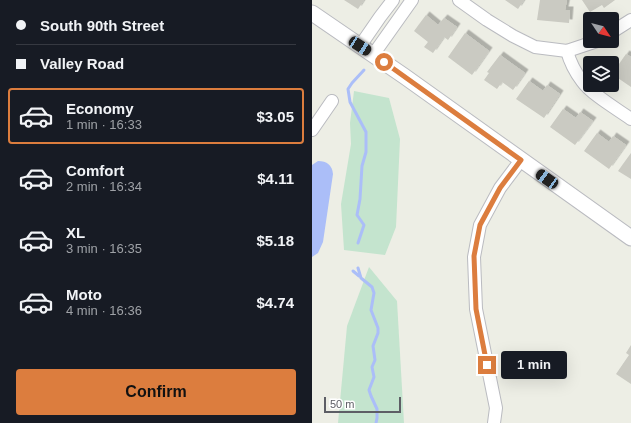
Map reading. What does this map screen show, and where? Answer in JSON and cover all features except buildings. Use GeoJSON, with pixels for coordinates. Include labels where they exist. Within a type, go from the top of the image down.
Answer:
{"type":"FeatureCollection","features":[{"type":"Feature","properties":{"kind":"street"},"geometry":{"type":"LineString","coordinates":[[360,46],[393,0]]}},
{"type":"Feature","properties":{"kind":"street"},"geometry":{"type":"LineString","coordinates":[[373,55],[412,0]]}},
{"type":"Feature","properties":{"kind":"street"},"geometry":{"type":"LineString","coordinates":[[459,0],[487,20],[535,47],[567,51],[583,45]]}},
{"type":"Feature","properties":{"kind":"street"},"geometry":{"type":"LineString","coordinates":[[312,13],[631,238]]}},
{"type":"Feature","properties":{"kind":"street"},"geometry":{"type":"LineString","coordinates":[[619,28],[631,20]]}},
{"type":"Feature","properties":{"kind":"street"},"geometry":{"type":"LineString","coordinates":[[567,51],[571,63],[582,83],[631,119]]}},
{"type":"Feature","properties":{"kind":"street"},"geometry":{"type":"LineString","coordinates":[[312,130],[332,101]]}},
{"type":"Feature","properties":{"kind":"street"},"geometry":{"type":"LineString","coordinates":[[494,423],[496,408],[476,309],[474,256],[480,225],[500,188],[521,160]]}},
{"type":"Feature","properties":{"kind":"green space"},"geometry":{"type":"Polygon","coordinates":[[[354,91],[389,98],[400,139],[396,227],[385,255],[344,250],[341,204],[351,144],[350,123],[354,91]]]}},
{"type":"Feature","properties":{"kind":"green space"},"geometry":{"type":"Polygon","coordinates":[[[369,267],[397,301],[404,423],[338,423],[347,326],[369,267]]]}},
{"type":"Feature","properties":{"kind":"water"},"geometry":{"type":"Polygon","coordinates":[[[318,161],[328,164],[332,168],[333,174],[323,242],[318,253],[312,257],[312,165],[318,161]]]}},
{"type":"Feature","properties":{"kind":"waterway"},"geometry":{"type":"LineString","coordinates":[[358,243],[364,225],[357,215],[360,199],[362,166],[366,152],[366,132],[350,102],[348,89],[364,70]]}},
{"type":"Feature","properties":{"kind":"waterway"},"geometry":{"type":"LineString","coordinates":[[358,268],[361,278],[372,287],[374,293],[371,310],[378,328],[378,333],[373,346],[375,360],[372,367],[374,377],[369,390],[377,409],[376,423]]}},
{"type":"Feature","properties":{"kind":"waterway"},"geometry":{"type":"LineString","coordinates":[[353,271],[359,276]]}},
{"type":"Feature","properties":{"kind":"route"},"geometry":{"type":"LineString","coordinates":[[384,62],[521,160],[500,188],[480,225],[474,256],[476,309],[487,365]]}}]}
